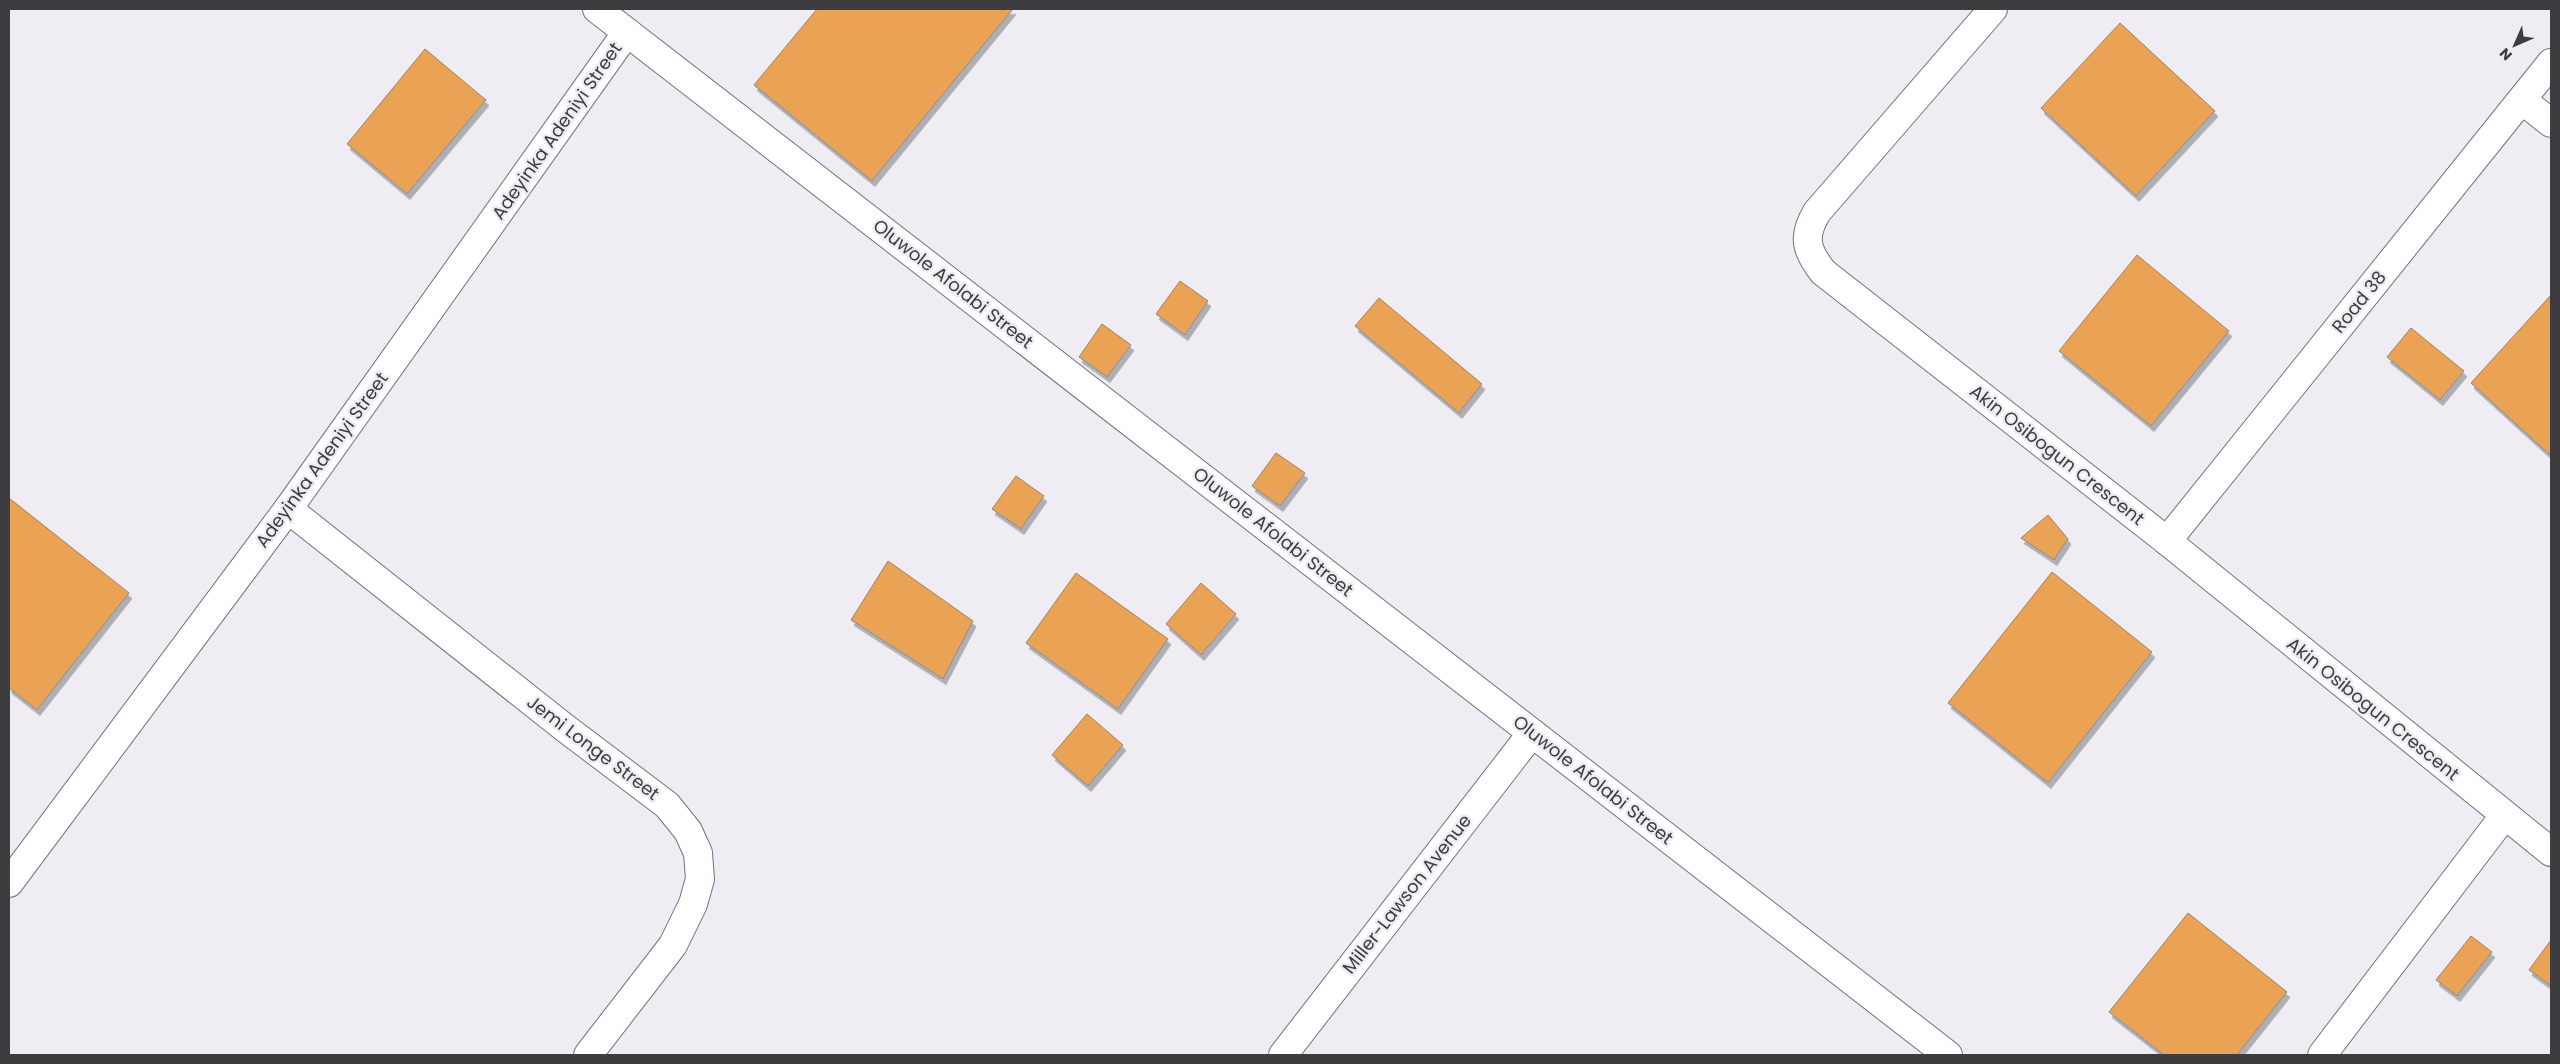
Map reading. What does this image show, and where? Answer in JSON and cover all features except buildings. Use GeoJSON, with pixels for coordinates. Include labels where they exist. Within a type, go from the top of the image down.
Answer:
{"type":"FeatureCollection","features":[{"type":"Feature","properties":{"kind":"street","name":"Oluwole Afolabi Street"},"geometry":{"type":"LineString","coordinates":[[597,9],[1948,1055]]}},
{"type":"Feature","properties":{"kind":"street","name":"Akin Osibogun Crescent"},"geometry":{"type":"LineString","coordinates":[[1994,9],[1817,212],[1808,226],[1807,242],[1812,257],[1823,272],[2167,541],[2504,816],[2551,852]]}},
{"type":"Feature","properties":{"kind":"street","name":"Adeyinka Adeniyi Street"},"geometry":{"type":"LineString","coordinates":[[9,883],[288,509],[627,32]]}},
{"type":"Feature","properties":{"kind":"street","name":"Road 38"},"geometry":{"type":"LineString","coordinates":[[2167,541],[2551,64]]}},
{"type":"Feature","properties":{"kind":"street"},"geometry":{"type":"LineString","coordinates":[[2522,100],[2551,123]]}},
{"type":"Feature","properties":{"kind":"street","name":"Jemi Longe Street"},"geometry":{"type":"LineString","coordinates":[[288,509],[565,728],[667,805],[688,831],[698,853],[700,878],[693,904],[673,945],[588,1055]]}},
{"type":"Feature","properties":{"kind":"street","name":"Miller-Lawson Avenue"},"geometry":{"type":"LineString","coordinates":[[1283,1055],[1532,733]]}},
{"type":"Feature","properties":{"kind":"street"},"geometry":{"type":"LineString","coordinates":[[2322,1055],[2504,816]]}}]}
